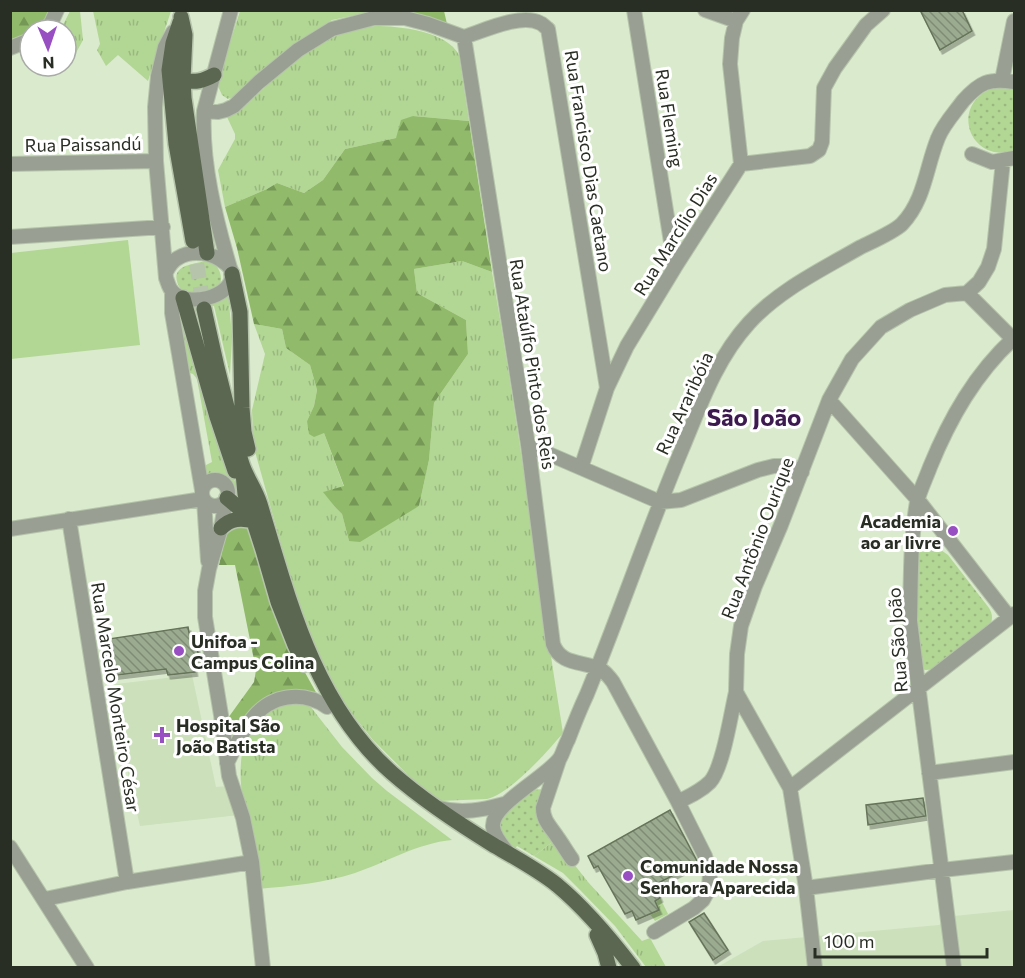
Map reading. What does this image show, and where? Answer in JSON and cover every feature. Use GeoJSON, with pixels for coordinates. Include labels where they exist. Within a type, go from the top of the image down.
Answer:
{"type":"FeatureCollection","features":[{"type":"Feature","properties":{"kind":"main road"},"geometry":{"type":"LineString","coordinates":[[183,14],[184,98],[209,254]]}},
{"type":"Feature","properties":{"kind":"main road"},"geometry":{"type":"LineString","coordinates":[[183,14],[169,70],[176,144],[193,241]]}},
{"type":"Feature","properties":{"kind":"main road"},"geometry":{"type":"LineString","coordinates":[[183,80],[199,82],[213,75]]}},
{"type":"Feature","properties":{"kind":"main road"},"geometry":{"type":"LineString","coordinates":[[231,271],[240,312],[242,408],[254,521],[291,637],[327,707],[356,747],[388,781],[436,818],[555,892],[581,916],[622,968]]}},
{"type":"Feature","properties":{"kind":"main road"},"geometry":{"type":"LineString","coordinates":[[178,295],[226,447],[251,495]]}},
{"type":"Feature","properties":{"kind":"main road"},"geometry":{"type":"LineString","coordinates":[[204,309],[218,374],[251,495],[291,608],[314,663],[332,698],[374,756],[435,808],[548,878],[565,892],[621,951],[631,968]]}},
{"type":"Feature","properties":{"kind":"main road"},"geometry":{"type":"LineString","coordinates":[[226,499],[254,521]]}},
{"type":"Feature","properties":{"kind":"main road"},"geometry":{"type":"LineString","coordinates":[[221,528],[234,520],[254,521]]}},
{"type":"Feature","properties":{"kind":"main road"},"geometry":{"type":"LineString","coordinates":[[597,935],[609,968]]}},
{"type":"Feature","properties":{"kind":"street"},"geometry":{"type":"LineString","coordinates":[[183,14],[165,47],[158,76],[155,107],[156,160],[168,284],[178,295],[199,300],[219,293],[230,283],[231,271],[218,227],[204,146],[203,124],[204,111],[231,10]]}},
{"type":"Feature","properties":{"kind":"street","name":"Rua Fleming"},"geometry":{"type":"LineString","coordinates":[[634,10],[675,267]]}},
{"type":"Feature","properties":{"kind":"street"},"geometry":{"type":"LineString","coordinates":[[705,10],[739,16]]}},
{"type":"Feature","properties":{"kind":"street"},"geometry":{"type":"LineString","coordinates":[[741,164],[810,156],[819,150],[822,142],[824,88],[835,68],[866,25],[883,10]]}},
{"type":"Feature","properties":{"kind":"street","name":"Rua Marcílio Dias"},"geometry":{"type":"LineString","coordinates":[[581,468],[607,388],[627,346],[741,164],[730,64],[732,38],[739,16]]}},
{"type":"Feature","properties":{"kind":"street"},"geometry":{"type":"LineString","coordinates":[[204,111],[218,112],[234,106],[298,50],[332,29],[374,18],[405,18],[464,37]]}},
{"type":"Feature","properties":{"kind":"street","name":"Rua Francisco Dias Caetano"},"geometry":{"type":"LineString","coordinates":[[464,37],[510,21],[539,22],[548,29],[607,388]]}},
{"type":"Feature","properties":{"kind":"street"},"geometry":{"type":"LineString","coordinates":[[1008,81],[1014,21]]}},
{"type":"Feature","properties":{"kind":"street","name":"Rua Ataúlfo Pinto dos Reis"},"geometry":{"type":"LineString","coordinates":[[464,37],[528,445],[553,644],[561,657],[597,668]]}},
{"type":"Feature","properties":{"kind":"street","name":"Rua Araribóia"},"geometry":{"type":"LineString","coordinates":[[572,859],[546,823],[543,808],[560,758],[660,502],[706,391],[725,355],[749,323],[776,298],[901,225],[916,205],[925,185],[939,135],[974,88],[986,81],[1008,81]]}},
{"type":"Feature","properties":{"kind":"street"},"geometry":{"type":"LineString","coordinates":[[972,154],[992,162],[1009,160],[994,249],[979,282],[967,293],[1014,339]]}},
{"type":"Feature","properties":{"kind":"street","name":"Rua Paissandú"},"geometry":{"type":"LineString","coordinates":[[10,164],[156,160]]}},
{"type":"Feature","properties":{"kind":"street"},"geometry":{"type":"LineString","coordinates":[[10,237],[163,227]]}},
{"type":"Feature","properties":{"kind":"street"},"geometry":{"type":"LineString","coordinates":[[209,254],[218,227]]}},
{"type":"Feature","properties":{"kind":"street"},"geometry":{"type":"LineString","coordinates":[[166,272],[170,264],[180,256],[196,253],[218,257],[231,271]]}},
{"type":"Feature","properties":{"kind":"street","name":"Rua Antônio Ourique"},"geometry":{"type":"LineString","coordinates":[[678,802],[697,793],[712,780],[720,764],[736,692],[737,654],[741,627],[829,400],[852,359],[881,327],[910,310],[945,295],[967,293]]}},
{"type":"Feature","properties":{"kind":"street"},"geometry":{"type":"LineString","coordinates":[[178,295],[172,313],[203,496],[208,569]]}},
{"type":"Feature","properties":{"kind":"street","name":"Rua São João"},"geometry":{"type":"LineString","coordinates":[[954,968],[910,621],[911,572],[918,500],[943,436],[969,389],[987,366],[1014,339]]}},
{"type":"Feature","properties":{"kind":"street"},"geometry":{"type":"LineString","coordinates":[[790,788],[1012,616],[918,500],[829,400]]}},
{"type":"Feature","properties":{"kind":"street"},"geometry":{"type":"LineString","coordinates":[[528,445],[660,502],[681,500],[774,466],[790,466],[802,472]]}},
{"type":"Feature","properties":{"kind":"street"},"geometry":{"type":"LineString","coordinates":[[203,496],[206,483],[219,480],[226,485],[228,494],[221,528],[208,569],[205,616],[229,776],[243,818],[252,862],[262,968]]}},
{"type":"Feature","properties":{"kind":"street"},"geometry":{"type":"LineString","coordinates":[[203,496],[210,505],[214,506],[222,504],[226,499]]}},
{"type":"Feature","properties":{"kind":"street"},"geometry":{"type":"LineString","coordinates":[[10,529],[203,496]]}},
{"type":"Feature","properties":{"kind":"street","name":"Rua Marcelo Monteiro César"},"geometry":{"type":"LineString","coordinates":[[69,519],[127,882]]}},
{"type":"Feature","properties":{"kind":"street"},"geometry":{"type":"LineString","coordinates":[[597,668],[605,672],[613,682],[678,802],[708,864],[709,889],[699,904],[654,932]]}},
{"type":"Feature","properties":{"kind":"street"},"geometry":{"type":"LineString","coordinates":[[736,692],[790,788],[806,888],[814,968]]}},
{"type":"Feature","properties":{"kind":"street"},"geometry":{"type":"LineString","coordinates":[[227,763],[251,719],[271,702],[290,697],[306,697],[327,707]]}},
{"type":"Feature","properties":{"kind":"street","name":"Rua Araribóia"},"geometry":{"type":"LineString","coordinates":[[504,804],[560,758]]}},
{"type":"Feature","properties":{"kind":"street"},"geometry":{"type":"LineString","coordinates":[[929,773],[1014,762]]}},
{"type":"Feature","properties":{"kind":"street"},"geometry":{"type":"LineString","coordinates":[[435,808],[469,812],[504,804]]}},
{"type":"Feature","properties":{"kind":"street"},"geometry":{"type":"LineString","coordinates":[[504,804],[494,819],[493,827],[496,836],[509,854]]}},
{"type":"Feature","properties":{"kind":"street"},"geometry":{"type":"LineString","coordinates":[[10,847],[87,968]]}},
{"type":"Feature","properties":{"kind":"street"},"geometry":{"type":"LineString","coordinates":[[45,899],[127,882],[252,862]]}},
{"type":"Feature","properties":{"kind":"street"},"geometry":{"type":"LineString","coordinates":[[806,888],[1014,862]]}},
{"type":"Feature","properties":{"kind":"shaded area","name":"Hospital São João Batista"},"geometry":{"type":"Polygon","coordinates":[[[192,675],[216,787],[228,786],[231,805],[237,805],[239,815],[140,826],[108,685],[192,675]]]}},
{"type":"Feature","properties":{"kind":"shaded area"},"geometry":{"type":"Polygon","coordinates":[[[1014,910],[1014,967],[714,968],[763,941],[939,925],[954,916],[1014,910]]]}},
{"type":"Feature","properties":{"kind":"green space"},"geometry":{"type":"Polygon","coordinates":[[[10,11],[51,11],[47,18],[18,18],[18,38],[12,40],[10,11]]]}},
{"type":"Feature","properties":{"kind":"green space"},"geometry":{"type":"Polygon","coordinates":[[[70,11],[80,11],[83,40],[78,49],[78,18],[66,18],[70,11]]]}},
{"type":"Feature","properties":{"kind":"green space"},"geometry":{"type":"Polygon","coordinates":[[[93,11],[171,11],[148,81],[118,55],[106,66],[97,50],[100,44],[93,11]]]}},
{"type":"Feature","properties":{"kind":"green space"},"geometry":{"type":"Polygon","coordinates":[[[240,11],[391,11],[332,20],[228,99],[222,95],[218,86],[219,77],[240,11]]]}},
{"type":"Feature","properties":{"kind":"green space"},"geometry":{"type":"Polygon","coordinates":[[[397,11],[444,11],[447,24],[425,17],[397,11]]]}},
{"type":"Feature","properties":{"kind":"green space"},"geometry":{"type":"Polygon","coordinates":[[[375,26],[422,31],[444,40],[453,47],[459,55],[469,121],[413,116],[396,138],[345,149],[323,180],[304,193],[277,183],[225,207],[218,170],[235,139],[227,117],[246,105],[292,62],[322,41],[353,30],[375,26]]]}},
{"type":"Feature","properties":{"kind":"green space"},"geometry":{"type":"Polygon","coordinates":[[[996,87],[1014,90],[1014,151],[998,153],[985,149],[975,140],[970,130],[968,117],[972,105],[981,95],[996,87]]]}},
{"type":"Feature","properties":{"kind":"green space"},"geometry":{"type":"Polygon","coordinates":[[[413,116],[469,121],[492,272],[462,261],[414,269],[417,293],[466,320],[468,354],[434,403],[429,460],[419,506],[360,542],[349,541],[342,514],[323,492],[344,486],[324,433],[314,437],[309,434],[307,421],[314,406],[317,390],[310,365],[286,348],[282,329],[254,324],[225,207],[277,183],[304,193],[323,180],[345,149],[396,138],[401,120],[413,116]]]}},
{"type":"Feature","properties":{"kind":"green space"},"geometry":{"type":"Polygon","coordinates":[[[128,240],[140,345],[11,359],[11,253],[128,240]]]}},
{"type":"Feature","properties":{"kind":"green space"},"geometry":{"type":"Polygon","coordinates":[[[212,261],[221,275],[220,285],[201,292],[181,290],[176,276],[178,271],[188,265],[212,261]]]}},
{"type":"Feature","properties":{"kind":"green space"},"geometry":{"type":"Polygon","coordinates":[[[462,261],[492,272],[563,733],[528,771],[507,789],[487,799],[439,801],[418,785],[373,740],[340,699],[307,631],[256,455],[252,410],[265,354],[254,324],[282,329],[286,348],[310,365],[317,390],[314,406],[307,421],[324,433],[344,487],[324,492],[342,514],[349,541],[419,506],[429,460],[434,403],[468,354],[466,320],[417,293],[414,269],[462,261]]]}},
{"type":"Feature","properties":{"kind":"green space"},"geometry":{"type":"Polygon","coordinates":[[[228,292],[232,336],[230,375],[214,306],[196,310],[215,394],[189,305],[228,292]]]}},
{"type":"Feature","properties":{"kind":"green space"},"geometry":{"type":"Polygon","coordinates":[[[180,307],[231,472],[245,506],[233,499],[225,480],[217,477],[205,480],[202,467],[212,462],[197,379],[193,374],[187,372],[178,316],[180,307]]]}},
{"type":"Feature","properties":{"kind":"green space"},"geometry":{"type":"Polygon","coordinates":[[[249,525],[297,658],[318,696],[277,695],[231,746],[228,718],[254,682],[256,670],[235,565],[219,565],[227,530],[230,526],[249,525]]]}},
{"type":"Feature","properties":{"kind":"green space"},"geometry":{"type":"Polygon","coordinates":[[[932,548],[948,555],[989,608],[992,617],[989,627],[935,669],[926,670],[920,669],[916,642],[916,562],[921,552],[932,548]]]}},
{"type":"Feature","properties":{"kind":"green space"},"geometry":{"type":"Polygon","coordinates":[[[294,702],[310,706],[342,747],[372,778],[452,840],[427,845],[343,876],[307,884],[258,889],[242,797],[243,748],[258,720],[274,707],[294,702]]]}},
{"type":"Feature","properties":{"kind":"green space"},"geometry":{"type":"Polygon","coordinates":[[[544,789],[555,840],[534,856],[517,846],[515,849],[505,844],[496,824],[506,807],[532,790],[544,789]]]}},
{"type":"Feature","properties":{"kind":"green space"},"geometry":{"type":"Polygon","coordinates":[[[555,840],[588,882],[642,941],[650,938],[666,967],[646,967],[615,926],[563,873],[534,856],[555,840]]]}},
{"type":"Feature","properties":{"kind":"green space"},"geometry":{"type":"Polygon","coordinates":[[[660,898],[668,914],[655,921],[650,914],[659,910],[655,901],[660,898]]]}},
{"type":"Feature","properties":{"kind":"building"},"geometry":{"type":"Polygon","coordinates":[[[920,10],[962,10],[972,31],[940,50],[920,10]]]}},
{"type":"Feature","properties":{"kind":"building","name":"Unifoa - Campus Colina"},"geometry":{"type":"Polygon","coordinates":[[[188,627],[190,638],[195,637],[199,658],[193,659],[195,672],[168,675],[166,669],[109,676],[102,640],[188,627]]]}},
{"type":"Feature","properties":{"kind":"building"},"geometry":{"type":"Polygon","coordinates":[[[923,798],[926,816],[868,825],[866,805],[923,798]]]}},
{"type":"Feature","properties":{"kind":"building"},"geometry":{"type":"Polygon","coordinates":[[[670,810],[698,863],[654,885],[660,898],[655,901],[659,910],[636,920],[632,911],[625,914],[598,866],[594,868],[588,856],[670,810]]]}},
{"type":"Feature","properties":{"kind":"building"},"geometry":{"type":"Polygon","coordinates":[[[704,913],[728,950],[713,960],[689,922],[704,913]]]}},
{"type":"Feature","properties":{"kind":"tunnel"},"geometry":{"type":"LineString","coordinates":[[193,241],[204,309]]}},
{"type":"Feature","properties":{"kind":"place","name":"Academia ao ar livre"},"geometry":{"type":"Point","coordinates":[953,531]}},
{"type":"Feature","properties":{"kind":"place","name":"Unifoa - Campus Colina"},"geometry":{"type":"Point","coordinates":[179,651]}},
{"type":"Feature","properties":{"kind":"place","name":"Hospital São João Batista"},"geometry":{"type":"Point","coordinates":[162,735]}},
{"type":"Feature","properties":{"kind":"place","name":"Comunidade Nossa Senhora Aparecida"},"geometry":{"type":"Point","coordinates":[628,876]}},
{"type":"Feature","properties":{"kind":"district","name":"São João"},"geometry":{"type":"Point","coordinates":[754,416]}}]}
